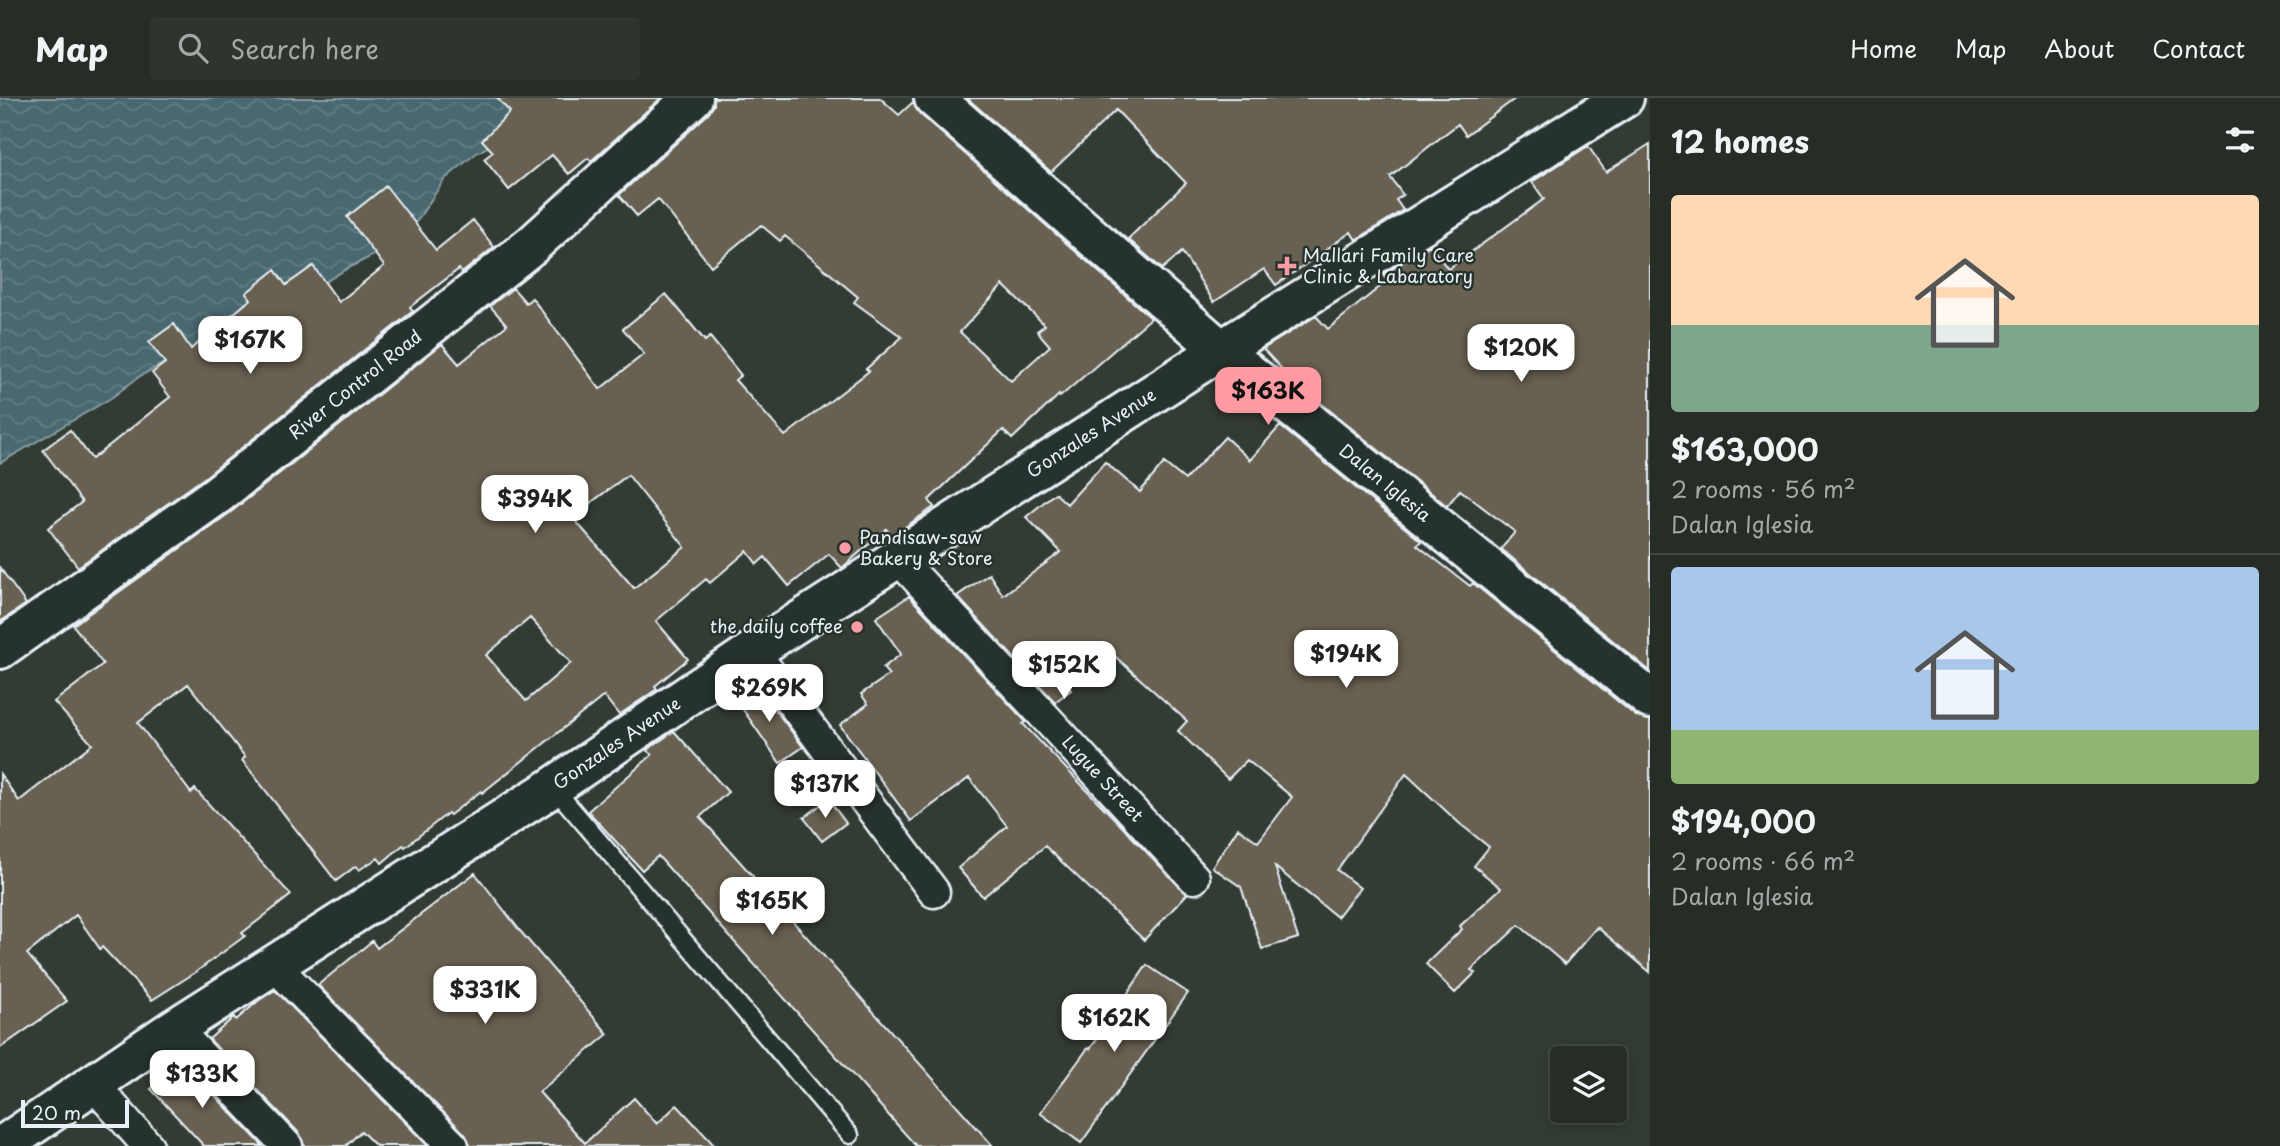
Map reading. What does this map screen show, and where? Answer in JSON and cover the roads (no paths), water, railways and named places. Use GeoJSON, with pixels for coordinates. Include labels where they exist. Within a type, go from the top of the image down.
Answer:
{"type":"FeatureCollection","features":[{"type":"Feature","properties":{"kind":"main road","name":"River Control Road"},"geometry":{"type":"LineString","coordinates":[[0,649],[217,495],[532,245],[693,98]]}},
{"type":"Feature","properties":{"kind":"main road","name":"Dalan Iglesia"},"geometry":{"type":"LineString","coordinates":[[934,98],[1221,350],[1650,699]]}},
{"type":"Feature","properties":{"kind":"main road","name":"Gonzales Avenue"},"geometry":{"type":"LineString","coordinates":[[2,1146],[176,1028],[553,787],[753,651],[1221,350],[1623,98]]}},
{"type":"Feature","properties":{"kind":"street","name":"Lugue Street"},"geometry":{"type":"LineString","coordinates":[[898,558],[1194,878]]}},
{"type":"Feature","properties":{"kind":"street"},"geometry":{"type":"LineString","coordinates":[[753,651],[933,892]]}},
{"type":"Feature","properties":{"kind":"street"},"geometry":{"type":"LineString","coordinates":[[274,965],[453,1146]]}},
{"type":"Feature","properties":{"kind":"street"},"geometry":{"type":"LineString","coordinates":[[176,1028],[287,1146]]}},
{"type":"Feature","properties":{"kind":"street"},"geometry":{"type":"LineString","coordinates":[[93,1084],[148,1146]]}},
{"type":"Feature","properties":{"kind":"lane"},"geometry":{"type":"LineString","coordinates":[[553,787],[850,1135]]}},
{"type":"Feature","properties":{"kind":"water"},"geometry":{"type":"Polygon","coordinates":[[[0,98],[576,98],[475,154],[445,179],[410,231],[390,247],[348,268],[281,309],[214,336],[140,376],[111,398],[0,463],[0,98]]]}},
{"type":"Feature","properties":{"kind":"place","name":"Mallari Family Care Clinic & Labaratory"},"geometry":{"type":"Point","coordinates":[1287,266]}},
{"type":"Feature","properties":{"kind":"place","name":"Pandisaw-saw Bakery & Store"},"geometry":{"type":"Point","coordinates":[845,548]}},
{"type":"Feature","properties":{"kind":"place","name":"the daily coffee"},"geometry":{"type":"Point","coordinates":[857,627]}}]}
